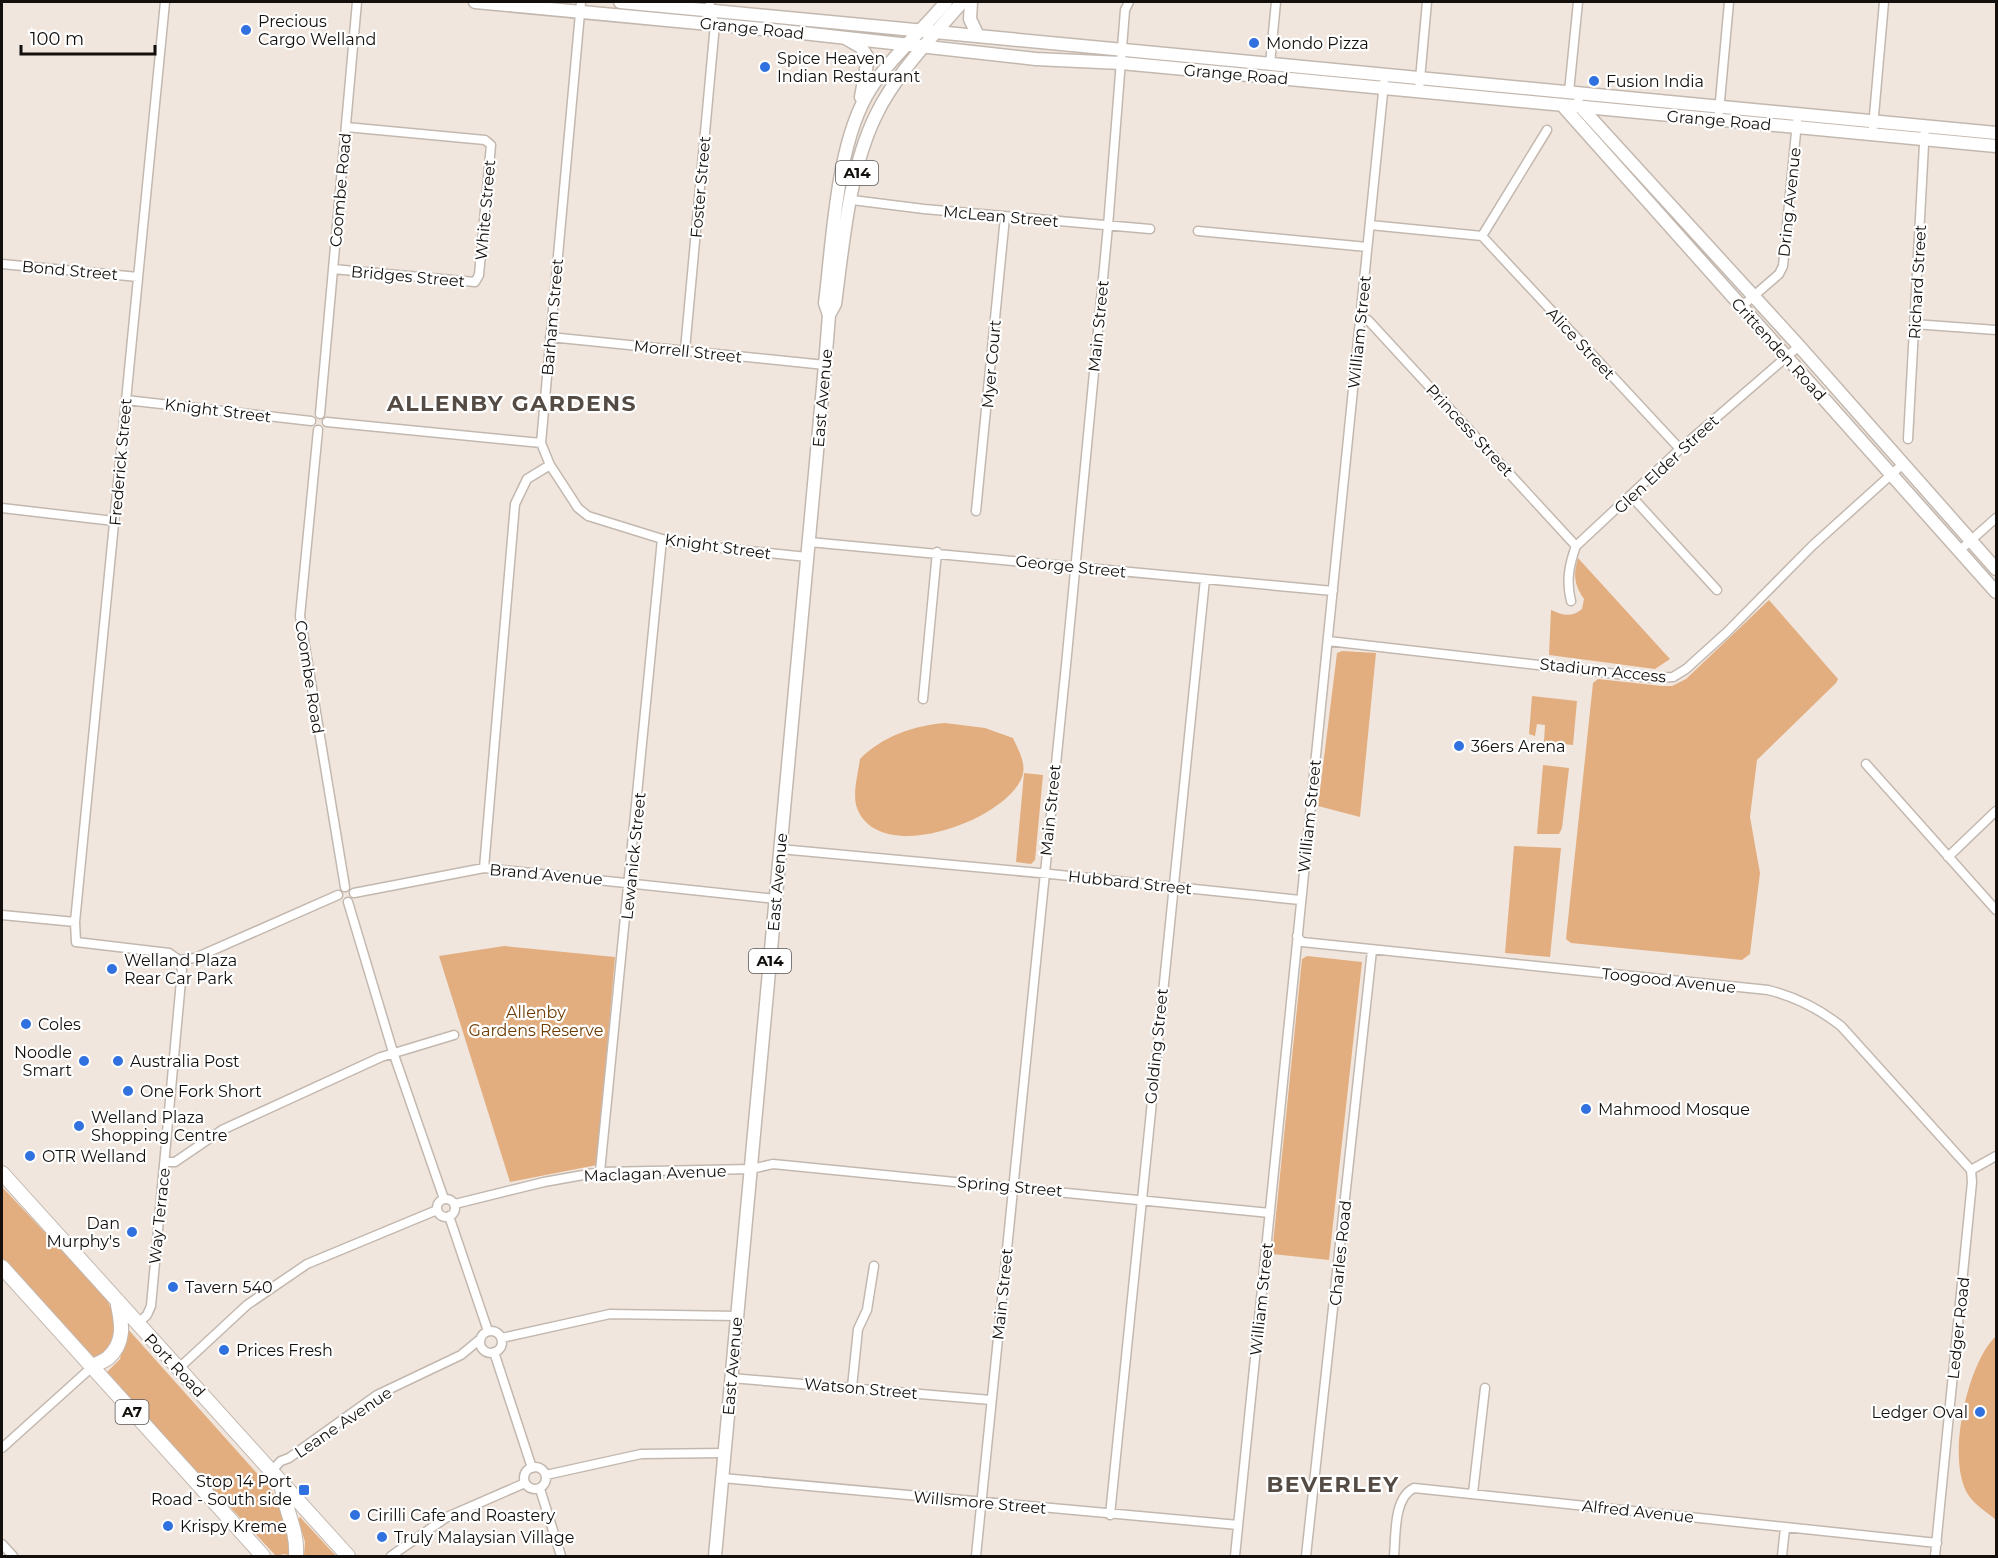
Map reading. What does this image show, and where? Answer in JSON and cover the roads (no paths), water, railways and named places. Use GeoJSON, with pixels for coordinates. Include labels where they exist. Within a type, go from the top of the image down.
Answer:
{"type":"FeatureCollection","features":[{"type":"Feature","properties":{"kind":"highway","name":"Port Road"},"geometry":{"type":"LineString","coordinates":[[2,1173],[118,1305],[348,1557]]}},
{"type":"Feature","properties":{"kind":"highway","name":"A7"},"geometry":{"type":"LineString","coordinates":[[2,1267],[263,1557]]}},
{"type":"Feature","properties":{"kind":"highway"},"geometry":{"type":"LineString","coordinates":[[92,1367],[109,1357],[118,1346],[122,1327],[118,1305]]}},
{"type":"Feature","properties":{"kind":"highway"},"geometry":{"type":"LineString","coordinates":[[281,1482],[283,1499],[293,1521],[296,1557]]}},
{"type":"Feature","properties":{"kind":"main road","name":"Grange Road"},"geometry":{"type":"LineString","coordinates":[[481,2],[581,7],[1046,60],[1384,81]]}},
{"type":"Feature","properties":{"kind":"main road","name":"Grange Road"},"geometry":{"type":"LineString","coordinates":[[620,2],[709,6],[927,31],[1270,64],[1580,107],[1614,110],[1798,114],[1873,128]]}},
{"type":"Feature","properties":{"kind":"main road","name":"A14"},"geometry":{"type":"LineString","coordinates":[[927,31],[946,2]]}},
{"type":"Feature","properties":{"kind":"main road","name":"A14"},"geometry":{"type":"LineString","coordinates":[[927,31],[963,2]]}},
{"type":"Feature","properties":{"kind":"main road"},"geometry":{"type":"LineString","coordinates":[[971,2],[970,19],[978,36]]}},
{"type":"Feature","properties":{"kind":"main road","name":"East Avenue"},"geometry":{"type":"LineString","coordinates":[[715,1557],[825,364],[829,315],[825,303],[836,221],[850,137],[858,113],[871,89],[927,31]]}},
{"type":"Feature","properties":{"kind":"main road","name":"East Avenue"},"geometry":{"type":"LineString","coordinates":[[829,315],[835,304],[852,200],[864,146],[876,115],[915,46],[927,31]]}},
{"type":"Feature","properties":{"kind":"main road"},"geometry":{"type":"LineString","coordinates":[[847,39],[865,50],[869,63],[858,113]]}},
{"type":"Feature","properties":{"kind":"main road","name":"Grange Road"},"geometry":{"type":"LineString","coordinates":[[1420,85],[1569,92],[1719,113],[1797,127],[1996,133]]}},
{"type":"Feature","properties":{"kind":"main road"},"geometry":{"type":"LineString","coordinates":[[1562,105],[1569,92]]}},
{"type":"Feature","properties":{"kind":"main road","name":"Crittenden Road"},"geometry":{"type":"LineString","coordinates":[[1569,92],[1580,107],[1904,463],[1996,569]]}},
{"type":"Feature","properties":{"kind":"main road","name":"Crittenden Road"},"geometry":{"type":"LineString","coordinates":[[1562,105],[1996,592]]}},
{"type":"Feature","properties":{"kind":"main road"},"geometry":{"type":"LineString","coordinates":[[1600,129],[1601,118],[1614,110]]}},
{"type":"Feature","properties":{"kind":"main road","name":"Grange Road"},"geometry":{"type":"LineString","coordinates":[[1925,132],[1996,146]]}},
{"type":"Feature","properties":{"kind":"street","name":"Frederick Street"},"geometry":{"type":"LineString","coordinates":[[75,922],[165,2]]}},
{"type":"Feature","properties":{"kind":"street","name":"Coombe Road"},"geometry":{"type":"LineString","coordinates":[[320,414],[357,2]]}},
{"type":"Feature","properties":{"kind":"street","name":"Main Street"},"geometry":{"type":"LineString","coordinates":[[976,1557],[1108,226],[1121,50],[1125,10],[1129,2]]}},
{"type":"Feature","properties":{"kind":"street"},"geometry":{"type":"LineString","coordinates":[[1270,64],[1276,2]]}},
{"type":"Feature","properties":{"kind":"street"},"geometry":{"type":"LineString","coordinates":[[1420,85],[1427,2]]}},
{"type":"Feature","properties":{"kind":"street"},"geometry":{"type":"LineString","coordinates":[[1569,92],[1578,2]]}},
{"type":"Feature","properties":{"kind":"street"},"geometry":{"type":"LineString","coordinates":[[1719,113],[1729,2]]}},
{"type":"Feature","properties":{"kind":"street"},"geometry":{"type":"LineString","coordinates":[[1873,128],[1884,2]]}},
{"type":"Feature","properties":{"kind":"street"},"geometry":{"type":"LineString","coordinates":[[709,6],[715,24]]}},
{"type":"Feature","properties":{"kind":"street","name":"Barham Street"},"geometry":{"type":"LineString","coordinates":[[550,465],[542,443],[581,7]]}},
{"type":"Feature","properties":{"kind":"street","name":"Foster Street"},"geometry":{"type":"LineString","coordinates":[[685,350],[715,24]]}},
{"type":"Feature","properties":{"kind":"street","name":"William Street"},"geometry":{"type":"LineString","coordinates":[[1235,1557],[1384,81]]}},
{"type":"Feature","properties":{"kind":"street","name":"Dring Avenue"},"geometry":{"type":"LineString","coordinates":[[1741,307],[1779,274],[1783,266],[1798,114]]}},
{"type":"Feature","properties":{"kind":"street","name":"White Street"},"geometry":{"type":"LineString","coordinates":[[346,126],[485,140],[490,145],[479,275]]}},
{"type":"Feature","properties":{"kind":"street"},"geometry":{"type":"LineString","coordinates":[[1370,225],[1482,236],[1547,130]]}},
{"type":"Feature","properties":{"kind":"street","name":"Richard Street"},"geometry":{"type":"LineString","coordinates":[[1908,438],[1925,132]]}},
{"type":"Feature","properties":{"kind":"street","name":"McLean Street"},"geometry":{"type":"LineString","coordinates":[[852,200],[1150,230]]}},
{"type":"Feature","properties":{"kind":"street","name":"Myer Court"},"geometry":{"type":"LineString","coordinates":[[976,511],[1005,217]]}},
{"type":"Feature","properties":{"kind":"street"},"geometry":{"type":"LineString","coordinates":[[1198,231],[1367,247]]}},
{"type":"Feature","properties":{"kind":"street","name":"Alice Street"},"geometry":{"type":"LineString","coordinates":[[1482,236],[1680,449]]}},
{"type":"Feature","properties":{"kind":"street","name":"Bond Street"},"geometry":{"type":"LineString","coordinates":[[2,264],[138,277]]}},
{"type":"Feature","properties":{"kind":"street","name":"Bridges Street"},"geometry":{"type":"LineString","coordinates":[[333,269],[475,282],[479,275]]}},
{"type":"Feature","properties":{"kind":"street","name":"Princess Street"},"geometry":{"type":"LineString","coordinates":[[1361,320],[1368,320],[1576,546]]}},
{"type":"Feature","properties":{"kind":"street"},"geometry":{"type":"LineString","coordinates":[[1914,324],[1996,330]]}},
{"type":"Feature","properties":{"kind":"street","name":"Morrell Street"},"geometry":{"type":"LineString","coordinates":[[550,337],[825,364]]}},
{"type":"Feature","properties":{"kind":"street","name":"Glen Elder Street"},"geometry":{"type":"LineString","coordinates":[[1576,546],[1632,497],[1680,449],[1799,346]]}},
{"type":"Feature","properties":{"kind":"street","name":"Knight Street"},"geometry":{"type":"LineString","coordinates":[[126,399],[311,421]]}},
{"type":"Feature","properties":{"kind":"street"},"geometry":{"type":"LineString","coordinates":[[327,422],[324,429],[318,430],[313,428],[311,421],[314,415],[320,414],[327,422],[542,443]]}},
{"type":"Feature","properties":{"kind":"street","name":"Coombe Road"},"geometry":{"type":"LineString","coordinates":[[318,430],[300,616],[345,887]]}},
{"type":"Feature","properties":{"kind":"street","name":"Stadium Access"},"geometry":{"type":"LineString","coordinates":[[1328,641],[1580,667],[1586,670],[1652,678],[1673,677],[1727,632],[1812,546],[1904,463]]}},
{"type":"Feature","properties":{"kind":"street"},"geometry":{"type":"LineString","coordinates":[[484,868],[515,504],[527,479],[550,465]]}},
{"type":"Feature","properties":{"kind":"street","name":"Knight Street"},"geometry":{"type":"LineString","coordinates":[[550,465],[578,508],[588,516],[662,539],[807,557]]}},
{"type":"Feature","properties":{"kind":"street"},"geometry":{"type":"LineString","coordinates":[[1632,497],[1717,590]]}},
{"type":"Feature","properties":{"kind":"street"},"geometry":{"type":"LineString","coordinates":[[2,508],[114,521]]}},
{"type":"Feature","properties":{"kind":"street"},"geometry":{"type":"LineString","coordinates":[[1959,551],[1996,518]]}},
{"type":"Feature","properties":{"kind":"street","name":"Lewanick Street"},"geometry":{"type":"LineString","coordinates":[[600,1172],[662,539]]}},
{"type":"Feature","properties":{"kind":"street","name":"George Street"},"geometry":{"type":"LineString","coordinates":[[809,542],[937,552],[1333,591]]}},
{"type":"Feature","properties":{"kind":"street"},"geometry":{"type":"LineString","coordinates":[[1571,601],[1568,586],[1569,574],[1576,546]]}},
{"type":"Feature","properties":{"kind":"street"},"geometry":{"type":"LineString","coordinates":[[923,699],[937,552]]}},
{"type":"Feature","properties":{"kind":"street","name":"Golding Street"},"geometry":{"type":"LineString","coordinates":[[1110,1515],[1172,886],[1205,579]]}},
{"type":"Feature","properties":{"kind":"street"},"geometry":{"type":"LineString","coordinates":[[1866,764],[1996,910]]}},
{"type":"Feature","properties":{"kind":"street"},"geometry":{"type":"LineString","coordinates":[[1948,857],[1996,811]]}},
{"type":"Feature","properties":{"kind":"street","name":"Hubbard Street"},"geometry":{"type":"LineString","coordinates":[[780,849],[1300,900]]}},
{"type":"Feature","properties":{"kind":"street","name":"Brand Avenue"},"geometry":{"type":"LineString","coordinates":[[354,893],[484,868],[776,899]]}},
{"type":"Feature","properties":{"kind":"street"},"geometry":{"type":"LineString","coordinates":[[2,915],[75,922],[74,936],[76,942],[81,944],[169,953],[179,960],[195,958],[338,895],[345,887],[354,893],[353,898],[348,902],[341,902],[338,895]]}},
{"type":"Feature","properties":{"kind":"street"},"geometry":{"type":"LineString","coordinates":[[348,902],[393,1052],[444,1199]]}},
{"type":"Feature","properties":{"kind":"street","name":"Toogood Avenue"},"geometry":{"type":"LineString","coordinates":[[1297,936],[1302,942],[1691,981],[1768,990],[1795,997],[1824,1012],[1841,1026],[1971,1170]]}},
{"type":"Feature","properties":{"kind":"street","name":"Charles Road"},"geometry":{"type":"LineString","coordinates":[[1306,1557],[1372,950]]}},
{"type":"Feature","properties":{"kind":"street","name":"Way Terrace"},"geometry":{"type":"LineString","coordinates":[[137,1324],[147,1315],[150,1306],[182,970],[179,960]]}},
{"type":"Feature","properties":{"kind":"street"},"geometry":{"type":"LineString","coordinates":[[165,1162],[175,1162],[222,1130],[393,1052],[454,1035]]}},
{"type":"Feature","properties":{"kind":"street"},"geometry":{"type":"LineString","coordinates":[[1971,1170],[1996,1156]]}},
{"type":"Feature","properties":{"kind":"street","name":"Spring Street"},"geometry":{"type":"LineString","coordinates":[[751,1169],[773,1164],[1269,1213]]}},
{"type":"Feature","properties":{"kind":"street","name":"Maclagan Avenue"},"geometry":{"type":"LineString","coordinates":[[454,1204],[544,1182],[600,1172],[751,1169]]}},
{"type":"Feature","properties":{"kind":"street","name":"Ledger Road"},"geometry":{"type":"LineString","coordinates":[[1935,1557],[1972,1182],[1971,1170]]}},
{"type":"Feature","properties":{"kind":"street"},"geometry":{"type":"LineString","coordinates":[[444,1199],[450,1199],[454,1204],[455,1210],[449,1216],[441,1215],[437,1210],[438,1204],[444,1199]]}},
{"type":"Feature","properties":{"kind":"street"},"geometry":{"type":"LineString","coordinates":[[178,1369],[247,1305],[308,1264],[437,1210]]}},
{"type":"Feature","properties":{"kind":"street"},"geometry":{"type":"LineString","coordinates":[[449,1216],[488,1331]]}},
{"type":"Feature","properties":{"kind":"street"},"geometry":{"type":"LineString","coordinates":[[852,1387],[858,1329],[867,1310],[874,1266]]}},
{"type":"Feature","properties":{"kind":"street"},"geometry":{"type":"LineString","coordinates":[[502,1338],[610,1314],[737,1316]]}},
{"type":"Feature","properties":{"kind":"street"},"geometry":{"type":"LineString","coordinates":[[488,1331],[497,1333],[502,1338]]}},
{"type":"Feature","properties":{"kind":"street"},"geometry":{"type":"LineString","coordinates":[[488,1331],[479,1340],[483,1350],[494,1352]]}},
{"type":"Feature","properties":{"kind":"street"},"geometry":{"type":"LineString","coordinates":[[494,1352],[500,1347],[502,1338]]}},
{"type":"Feature","properties":{"kind":"street","name":"Leane Avenue"},"geometry":{"type":"LineString","coordinates":[[271,1471],[281,1461],[289,1458],[377,1395],[461,1355],[479,1340]]}},
{"type":"Feature","properties":{"kind":"street"},"geometry":{"type":"LineString","coordinates":[[494,1352],[532,1467]]}},
{"type":"Feature","properties":{"kind":"street"},"geometry":{"type":"LineString","coordinates":[[2,1447],[92,1367]]}},
{"type":"Feature","properties":{"kind":"street","name":"Watson Street"},"geometry":{"type":"LineString","coordinates":[[731,1378],[991,1400]]}},
{"type":"Feature","properties":{"kind":"street"},"geometry":{"type":"LineString","coordinates":[[1473,1493],[1485,1388]]}},
{"type":"Feature","properties":{"kind":"street"},"geometry":{"type":"LineString","coordinates":[[546,1475],[641,1454],[724,1453]]}},
{"type":"Feature","properties":{"kind":"street"},"geometry":{"type":"LineString","coordinates":[[532,1467],[541,1469],[546,1475],[545,1484],[540,1489]]}},
{"type":"Feature","properties":{"kind":"street"},"geometry":{"type":"LineString","coordinates":[[532,1467],[524,1475],[525,1483],[530,1488],[540,1489]]}},
{"type":"Feature","properties":{"kind":"street","name":"Willsmore Street"},"geometry":{"type":"LineString","coordinates":[[722,1478],[1238,1525]]}},
{"type":"Feature","properties":{"kind":"street"},"geometry":{"type":"LineString","coordinates":[[391,1557],[447,1517],[525,1483]]}},
{"type":"Feature","properties":{"kind":"street","name":"Alfred Avenue"},"geometry":{"type":"LineString","coordinates":[[1394,1557],[1401,1500],[1407,1491],[1414,1488],[1937,1543]]}},
{"type":"Feature","properties":{"kind":"street"},"geometry":{"type":"LineString","coordinates":[[540,1489],[561,1557]]}},
{"type":"Feature","properties":{"kind":"street"},"geometry":{"type":"LineString","coordinates":[[1782,1557],[1785,1528]]}},
{"type":"Feature","properties":{"kind":"street"},"geometry":{"type":"LineString","coordinates":[[2,1544],[13,1557]]}},
{"type":"Feature","properties":{"kind":"place","name":"Precious Cargo Welland"},"geometry":{"type":"Point","coordinates":[246,30]}},
{"type":"Feature","properties":{"kind":"place","name":"Mondo Pizza"},"geometry":{"type":"Point","coordinates":[1254,43]}},
{"type":"Feature","properties":{"kind":"place","name":"Spice Heaven Indian Restaurant"},"geometry":{"type":"Point","coordinates":[765,67]}},
{"type":"Feature","properties":{"kind":"place","name":"Fusion India"},"geometry":{"type":"Point","coordinates":[1594,81]}},
{"type":"Feature","properties":{"kind":"place","name":"36ers Arena"},"geometry":{"type":"Point","coordinates":[1459,746]}},
{"type":"Feature","properties":{"kind":"place","name":"Welland Plaza Rear Car Park"},"geometry":{"type":"Point","coordinates":[112,969]}},
{"type":"Feature","properties":{"kind":"place","name":"Coles"},"geometry":{"type":"Point","coordinates":[26,1024]}},
{"type":"Feature","properties":{"kind":"place","name":"Noodle Smart"},"geometry":{"type":"Point","coordinates":[84,1061]}},
{"type":"Feature","properties":{"kind":"place","name":"Australia Post"},"geometry":{"type":"Point","coordinates":[118,1061]}},
{"type":"Feature","properties":{"kind":"place","name":"One Fork Short"},"geometry":{"type":"Point","coordinates":[128,1091]}},
{"type":"Feature","properties":{"kind":"place","name":"Mahmood Mosque"},"geometry":{"type":"Point","coordinates":[1586,1109]}},
{"type":"Feature","properties":{"kind":"place","name":"Welland Plaza Shopping Centre"},"geometry":{"type":"Point","coordinates":[79,1126]}},
{"type":"Feature","properties":{"kind":"place","name":"OTR Welland"},"geometry":{"type":"Point","coordinates":[30,1156]}},
{"type":"Feature","properties":{"kind":"place","name":"Dan Murphy's"},"geometry":{"type":"Point","coordinates":[132,1232]}},
{"type":"Feature","properties":{"kind":"place","name":"Tavern 540"},"geometry":{"type":"Point","coordinates":[173,1287]}},
{"type":"Feature","properties":{"kind":"place","name":"Prices Fresh"},"geometry":{"type":"Point","coordinates":[224,1350]}},
{"type":"Feature","properties":{"kind":"place","name":"Ledger Oval"},"geometry":{"type":"Point","coordinates":[1980,1412]}},
{"type":"Feature","properties":{"kind":"place","name":"Stop 14 Port Road - South side"},"geometry":{"type":"Point","coordinates":[304,1490]}},
{"type":"Feature","properties":{"kind":"place","name":"Cirilli Cafe and Roastery"},"geometry":{"type":"Point","coordinates":[355,1515]}},
{"type":"Feature","properties":{"kind":"place","name":"Krispy Kreme"},"geometry":{"type":"Point","coordinates":[168,1526]}},
{"type":"Feature","properties":{"kind":"place","name":"Truly Malaysian Village"},"geometry":{"type":"Point","coordinates":[382,1537]}},
{"type":"Feature","properties":{"kind":"district","name":"ALLENBY GARDENS"},"geometry":{"type":"Point","coordinates":[512,403]}},
{"type":"Feature","properties":{"kind":"district","name":"BEVERLEY"},"geometry":{"type":"Point","coordinates":[1333,1484]}},
{"type":"Feature","properties":{"kind":"park label","name":"Allenby Gardens Reserve"},"geometry":{"type":"Point","coordinates":[536,1021]}}]}
